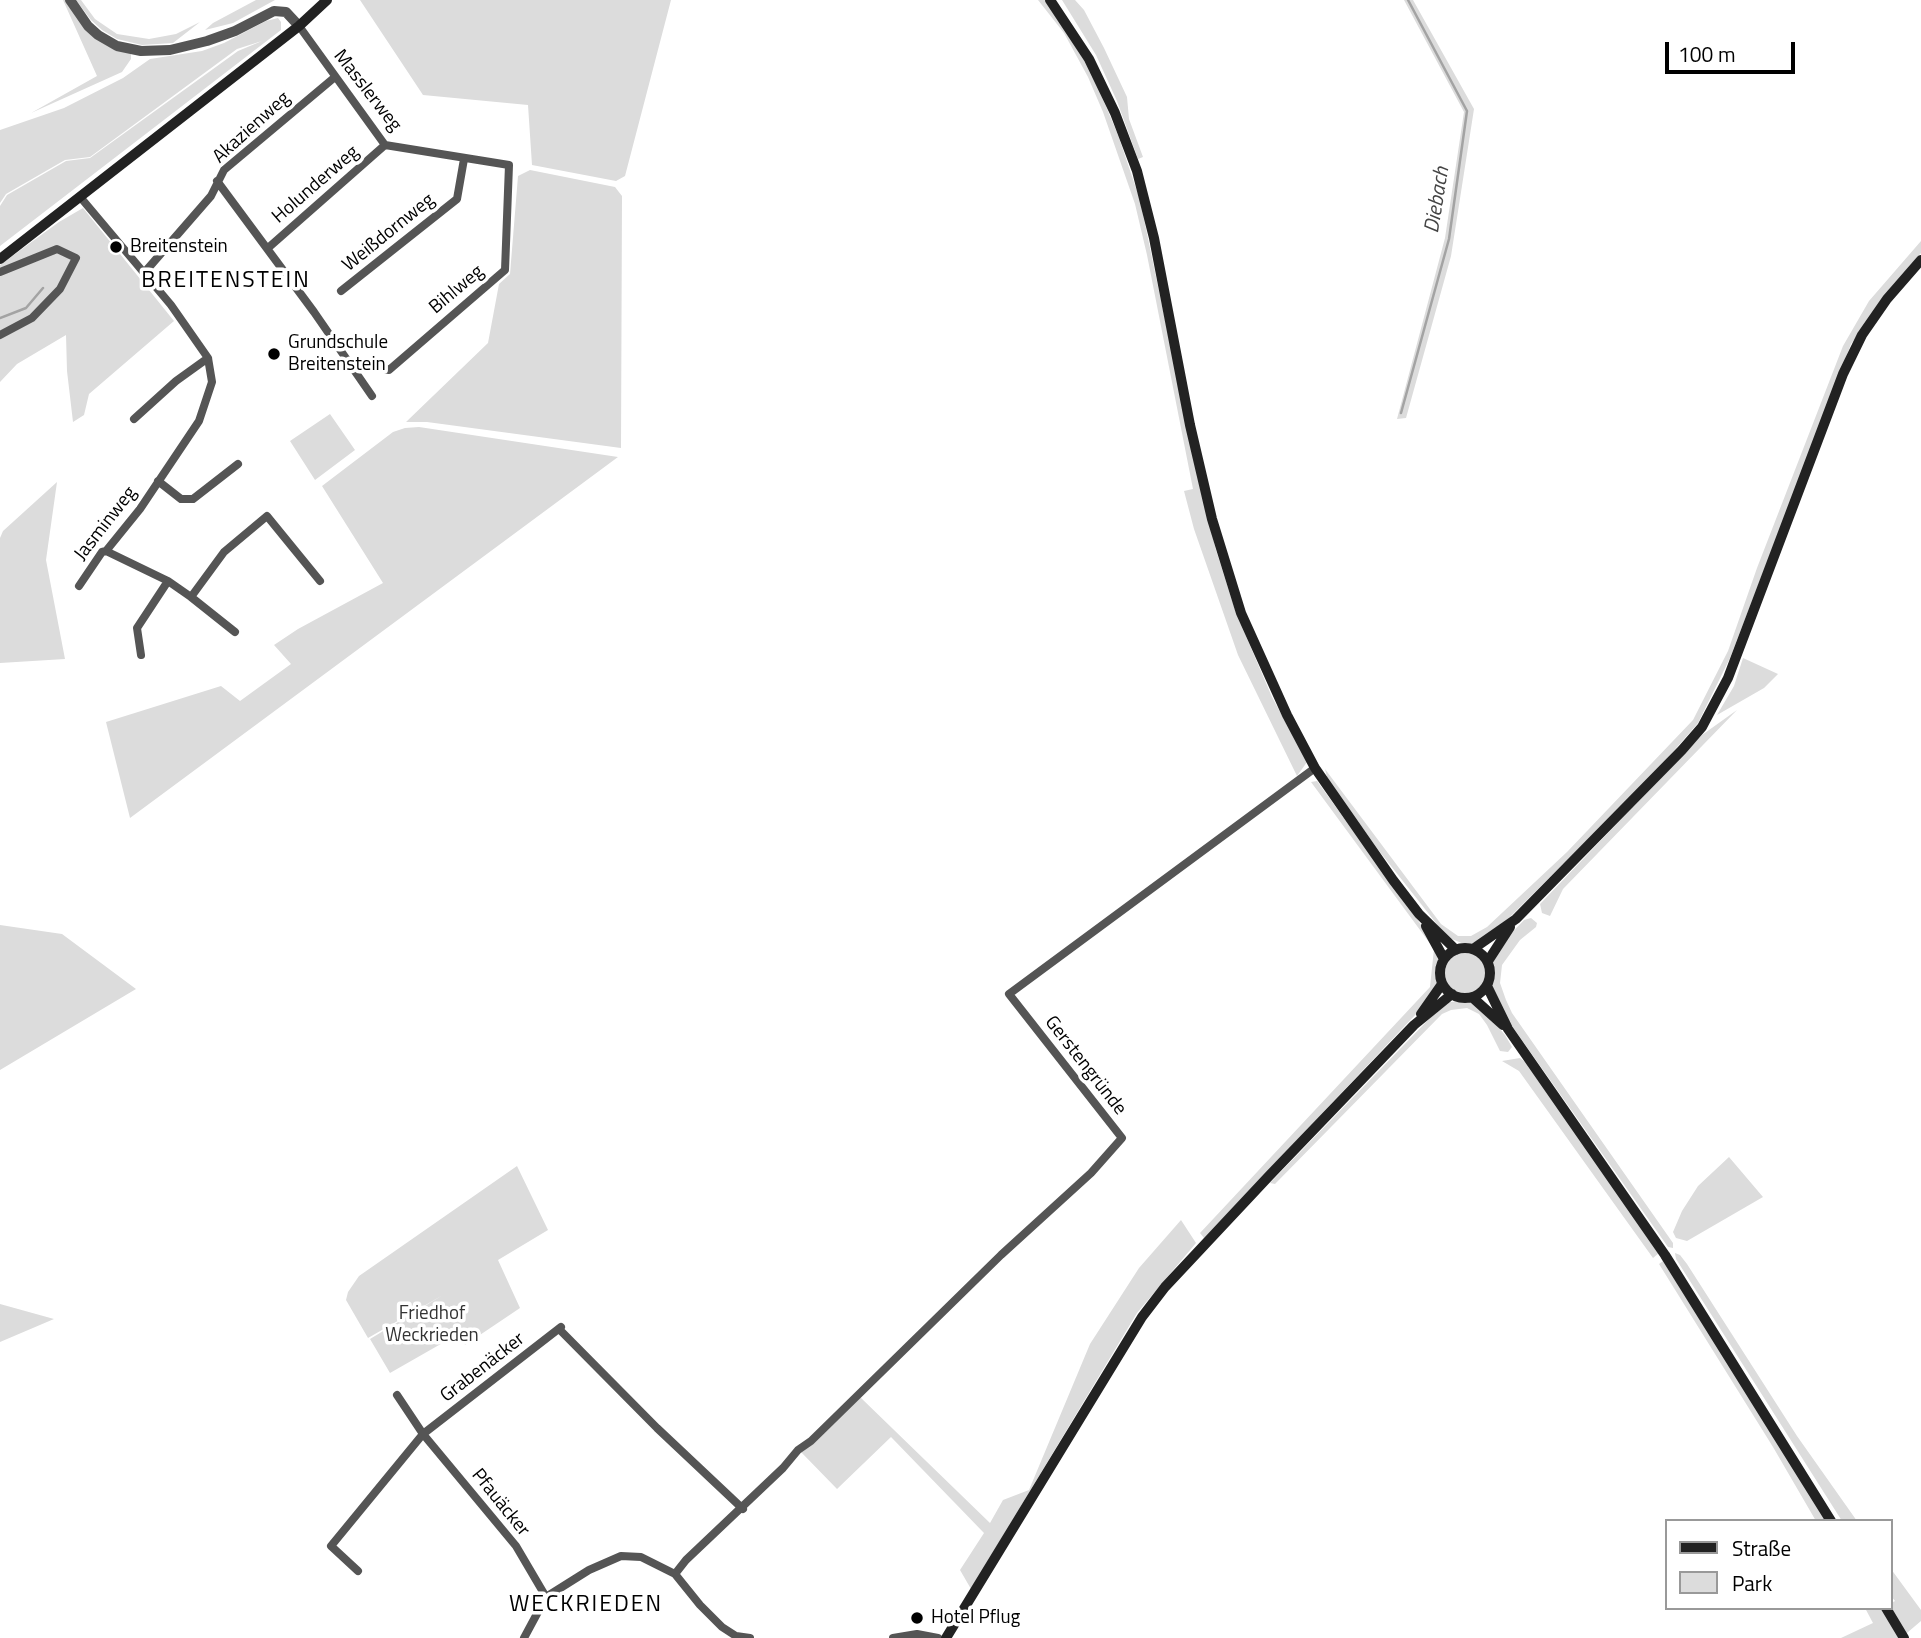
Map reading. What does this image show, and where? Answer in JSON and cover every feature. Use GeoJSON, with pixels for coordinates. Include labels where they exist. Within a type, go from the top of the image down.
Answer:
{"type":"FeatureCollection","features":[{"type":"Feature","properties":{"kind":"main road"},"geometry":{"type":"LineString","coordinates":[[0,259],[299,26],[327,0]]}},
{"type":"Feature","properties":{"kind":"main road"},"geometry":{"type":"LineString","coordinates":[[1050,0],[1089,59],[1115,113],[1137,171],[1159,260],[1190,425],[1212,519],[1241,613],[1287,715],[1315,768],[1392,880],[1419,914],[1456,950]]}},
{"type":"Feature","properties":{"kind":"main road"},"geometry":{"type":"LineString","coordinates":[[1474,949],[1488,961],[1491,969],[1487,986],[1473,998],[1464,999],[1451,994],[1442,984],[1440,976],[1444,959],[1456,950],[1474,949],[1516,919],[1682,750],[1715,707],[1843,374],[1862,335],[1887,299],[1921,260]]}},
{"type":"Feature","properties":{"kind":"main road"},"geometry":{"type":"LineString","coordinates":[[1419,914],[1444,959]]}},
{"type":"Feature","properties":{"kind":"main road"},"geometry":{"type":"LineString","coordinates":[[1488,961],[1516,919]]}},
{"type":"Feature","properties":{"kind":"main road"},"geometry":{"type":"LineString","coordinates":[[1414,1025],[1442,984]]}},
{"type":"Feature","properties":{"kind":"main road"},"geometry":{"type":"LineString","coordinates":[[1487,986],[1508,1030],[1665,1255],[1830,1519]]}},
{"type":"Feature","properties":{"kind":"main road"},"geometry":{"type":"LineString","coordinates":[[946,1638],[1130,1335],[1165,1287],[1414,1025],[1451,994]]}},
{"type":"Feature","properties":{"kind":"main road"},"geometry":{"type":"LineString","coordinates":[[1473,998],[1508,1030]]}},
{"type":"Feature","properties":{"kind":"main road"},"geometry":{"type":"LineString","coordinates":[[1887,1610],[1904,1638]]}},
{"type":"Feature","properties":{"kind":"street"},"geometry":{"type":"LineString","coordinates":[[70,0],[88,26],[98,35],[117,46],[141,51],[170,50],[206,41],[235,31],[274,11],[286,12],[299,26]]}},
{"type":"Feature","properties":{"kind":"street","name":"Masslerweg"},"geometry":{"type":"LineString","coordinates":[[299,26],[385,145],[509,165]]}},
{"type":"Feature","properties":{"kind":"street","name":"Akazienweg"},"geometry":{"type":"LineString","coordinates":[[144,273],[211,196],[224,170],[335,77]]}},
{"type":"Feature","properties":{"kind":"street","name":"Holunderweg"},"geometry":{"type":"LineString","coordinates":[[268,248],[385,145]]}},
{"type":"Feature","properties":{"kind":"street","name":"Weißdornweg"},"geometry":{"type":"LineString","coordinates":[[341,291],[457,199],[464,159]]}},
{"type":"Feature","properties":{"kind":"street","name":"Bihlweg"},"geometry":{"type":"LineString","coordinates":[[381,368],[388,370],[505,270],[509,165]]}},
{"type":"Feature","properties":{"kind":"street"},"geometry":{"type":"LineString","coordinates":[[218,181],[372,396]]}},
{"type":"Feature","properties":{"kind":"street"},"geometry":{"type":"LineString","coordinates":[[81,198],[172,305],[208,358],[176,381],[134,419]]}},
{"type":"Feature","properties":{"kind":"street"},"geometry":{"type":"LineString","coordinates":[[0,272],[57,249],[76,258],[60,289],[32,318],[0,335]]}},
{"type":"Feature","properties":{"kind":"street","name":"Jasminweg"},"geometry":{"type":"LineString","coordinates":[[79,586],[102,552],[106,551],[140,509],[199,421],[212,382],[208,358]]}},
{"type":"Feature","properties":{"kind":"street","name":"Jasminweg"},"geometry":{"type":"LineString","coordinates":[[158,481],[181,499],[193,499],[237,464]]}},
{"type":"Feature","properties":{"kind":"street"},"geometry":{"type":"LineString","coordinates":[[191,597],[224,552],[267,516],[320,581]]}},
{"type":"Feature","properties":{"kind":"street"},"geometry":{"type":"LineString","coordinates":[[106,551],[168,581],[235,632]]}},
{"type":"Feature","properties":{"kind":"street"},"geometry":{"type":"LineString","coordinates":[[141,655],[137,628],[168,581]]}},
{"type":"Feature","properties":{"kind":"street","name":"Gerstengründe"},"geometry":{"type":"LineString","coordinates":[[675,1574],[798,1450],[811,1441],[1001,1255],[1091,1172],[1122,1138],[1009,994],[1315,768]]}},
{"type":"Feature","properties":{"kind":"street","name":"Grabenäcker"},"geometry":{"type":"LineString","coordinates":[[423,1434],[560,1328],[657,1428],[743,1508]]}},
{"type":"Feature","properties":{"kind":"street","name":"Pfauäcker"},"geometry":{"type":"LineString","coordinates":[[397,1395],[423,1434],[516,1546],[546,1597]]}},
{"type":"Feature","properties":{"kind":"street"},"geometry":{"type":"LineString","coordinates":[[358,1570],[331,1546],[423,1434]]}},
{"type":"Feature","properties":{"kind":"street"},"geometry":{"type":"LineString","coordinates":[[524,1638],[546,1597],[589,1570],[621,1556],[641,1557],[675,1574],[722,1627],[736,1636],[750,1638]]}},
{"type":"Feature","properties":{"kind":"street"},"geometry":{"type":"LineString","coordinates":[[893,1638],[918,1634],[938,1638]]}},
{"type":"Feature","properties":{"kind":"green space"},"geometry":{"type":"Polygon","coordinates":[[[63,0],[67,0],[74,12],[131,52],[131,59],[122,72],[31,113],[97,76],[63,0]]]}},
{"type":"Feature","properties":{"kind":"green space"},"geometry":{"type":"Polygon","coordinates":[[[76,0],[81,0],[95,19],[117,34],[149,39],[176,34],[200,22],[173,43],[142,45],[117,39],[102,30],[76,0]]]}},
{"type":"Feature","properties":{"kind":"green space"},"geometry":{"type":"Polygon","coordinates":[[[256,0],[275,0],[233,23],[205,30],[213,23],[256,0]]]}},
{"type":"Feature","properties":{"kind":"green space"},"geometry":{"type":"Polygon","coordinates":[[[360,0],[671,0],[625,176],[616,181],[532,165],[528,105],[423,95],[360,0]]]}},
{"type":"Feature","properties":{"kind":"green space"},"geometry":{"type":"Polygon","coordinates":[[[1038,0],[1045,0],[1091,71],[1118,135],[1140,200],[1200,488],[1216,550],[1236,613],[1272,697],[1307,762],[1297,776],[1238,655],[1194,529],[1184,491],[1193,489],[1135,204],[1088,77],[1064,33],[1038,0]]]}},
{"type":"Feature","properties":{"kind":"green space"},"geometry":{"type":"Polygon","coordinates":[[[1062,0],[1075,0],[1084,10],[1104,48],[1127,97],[1129,119],[1143,157],[1138,159],[1117,101],[1096,55],[1062,0]]]}},
{"type":"Feature","properties":{"kind":"green space"},"geometry":{"type":"Polygon","coordinates":[[[1404,0],[1413,0],[1474,109],[1451,256],[1406,418],[1397,419],[1445,238],[1464,112],[1404,0]]]}},
{"type":"Feature","properties":{"kind":"green space"},"geometry":{"type":"Polygon","coordinates":[[[278,18],[281,30],[0,246],[0,206],[7,195],[66,161],[90,158],[238,51],[262,41],[237,49],[90,157],[65,160],[6,194],[0,203],[0,130],[64,108],[123,78],[150,59],[202,51],[278,18]]]}},
{"type":"Feature","properties":{"kind":"green space"},"geometry":{"type":"Polygon","coordinates":[[[530,170],[615,187],[622,196],[621,448],[427,422],[406,422],[488,343],[499,284],[510,274],[518,176],[530,170]]]}},
{"type":"Feature","properties":{"kind":"green space"},"geometry":{"type":"Polygon","coordinates":[[[83,208],[174,321],[89,394],[84,415],[73,422],[66,335],[17,364],[0,382],[0,265],[83,208]]]}},
{"type":"Feature","properties":{"kind":"green space"},"geometry":{"type":"Polygon","coordinates":[[[1921,241],[1921,253],[1890,288],[1851,344],[1730,658],[1698,723],[1658,769],[1509,918],[1476,943],[1464,944],[1447,937],[1376,847],[1327,777],[1325,769],[1441,924],[1458,936],[1471,936],[1487,927],[1567,852],[1693,720],[1728,651],[1757,568],[1843,346],[1869,301],[1921,241]]]}},
{"type":"Feature","properties":{"kind":"green space"},"geometry":{"type":"Polygon","coordinates":[[[330,414],[355,450],[315,480],[290,441],[330,414]]]}},
{"type":"Feature","properties":{"kind":"green space"},"geometry":{"type":"Polygon","coordinates":[[[419,427],[618,457],[130,818],[106,722],[221,686],[240,701],[291,664],[274,645],[383,583],[322,486],[393,432],[419,427]]]}},
{"type":"Feature","properties":{"kind":"green space"},"geometry":{"type":"Polygon","coordinates":[[[57,482],[46,560],[65,659],[0,663],[0,538],[3,531],[57,482]]]}},
{"type":"Feature","properties":{"kind":"green space"},"geometry":{"type":"Polygon","coordinates":[[[1743,658],[1778,674],[1764,688],[1717,715],[1734,686],[1743,658]]]}},
{"type":"Feature","properties":{"kind":"green space"},"geometry":{"type":"Polygon","coordinates":[[[1737,710],[1563,889],[1550,916],[1542,913],[1540,904],[1702,735],[1737,710]]]}},
{"type":"Feature","properties":{"kind":"green space"},"geometry":{"type":"Polygon","coordinates":[[[1317,781],[1435,944],[1438,982],[1418,1012],[1204,1238],[1200,1233],[1430,987],[1434,949],[1311,782],[1317,781]]]}},
{"type":"Feature","properties":{"kind":"green space"},"geometry":{"type":"Polygon","coordinates":[[[1531,918],[1537,923],[1536,927],[1520,940],[1502,965],[1500,983],[1506,1000],[1512,1013],[1673,1243],[1673,1248],[1668,1247],[1505,1016],[1492,991],[1493,956],[1524,920],[1531,918]]]}},
{"type":"Feature","properties":{"kind":"green space"},"geometry":{"type":"Polygon","coordinates":[[[0,925],[62,934],[136,989],[0,1070],[0,925]]]}},
{"type":"Feature","properties":{"kind":"green space"},"geometry":{"type":"Polygon","coordinates":[[[1466,952],[1481,958],[1487,973],[1481,988],[1466,994],[1451,988],[1445,973],[1451,958],[1466,952]]]}},
{"type":"Feature","properties":{"kind":"green space"},"geometry":{"type":"Polygon","coordinates":[[[1464,1001],[1479,1005],[1505,1035],[1512,1047],[1508,1052],[1500,1051],[1479,1014],[1467,1008],[1442,1014],[1275,1184],[1270,1183],[1431,1017],[1449,1002],[1464,1001]]]}},
{"type":"Feature","properties":{"kind":"green space"},"geometry":{"type":"Polygon","coordinates":[[[1520,1058],[1528,1064],[1659,1253],[1653,1258],[1519,1071],[1502,1061],[1520,1058]]]}},
{"type":"Feature","properties":{"kind":"green space"},"geometry":{"type":"Polygon","coordinates":[[[1729,1157],[1763,1197],[1687,1241],[1676,1238],[1673,1232],[1682,1211],[1698,1186],[1729,1157]]]}},
{"type":"Feature","properties":{"kind":"green space","name":"Friedhof Weckrieden"},"geometry":{"type":"Polygon","coordinates":[[[517,1166],[548,1230],[498,1260],[520,1308],[465,1345],[460,1333],[390,1373],[370,1339],[443,1295],[368,1338],[346,1300],[348,1292],[359,1276],[517,1166]]]}},
{"type":"Feature","properties":{"kind":"green space"},"geometry":{"type":"Polygon","coordinates":[[[1181,1220],[1196,1243],[1137,1313],[971,1589],[960,1570],[984,1533],[891,1437],[837,1489],[801,1452],[860,1397],[990,1523],[1003,1500],[1029,1490],[1090,1344],[1139,1268],[1181,1220]]]}},
{"type":"Feature","properties":{"kind":"green space"},"geometry":{"type":"Polygon","coordinates":[[[1675,1253],[1687,1264],[1797,1436],[1856,1519],[1841,1519],[1676,1259],[1675,1253]]]}},
{"type":"Feature","properties":{"kind":"green space"},"geometry":{"type":"Polygon","coordinates":[[[1663,1261],[1827,1519],[1815,1519],[1659,1264],[1663,1261]]]}},
{"type":"Feature","properties":{"kind":"green space"},"geometry":{"type":"Polygon","coordinates":[[[0,1304],[54,1319],[0,1342],[0,1304]]]}},
{"type":"Feature","properties":{"kind":"green space"},"geometry":{"type":"Polygon","coordinates":[[[1893,1572],[1921,1610],[1921,1621],[1901,1638],[1841,1638],[1873,1623],[1866,1610],[1893,1610],[1893,1572]]]}},
{"type":"Feature","properties":{"kind":"waterway","name":"Diebach"},"geometry":{"type":"LineString","coordinates":[[1401,413],[1449,239],[1467,111],[1408,0]]}},
{"type":"Feature","properties":{"kind":"waterway"},"geometry":{"type":"LineString","coordinates":[[0,318],[26,308],[43,288]]}},
{"type":"Feature","properties":{"kind":"place","name":"Breitenstein"},"geometry":{"type":"Point","coordinates":[116,247]}},
{"type":"Feature","properties":{"kind":"place","name":"Grundschule Breitenstein"},"geometry":{"type":"Point","coordinates":[274,354]}},
{"type":"Feature","properties":{"kind":"place","name":"Hotel Pflug"},"geometry":{"type":"Point","coordinates":[917,1618]}},
{"type":"Feature","properties":{"kind":"district","name":"BREITENSTEIN"},"geometry":{"type":"Point","coordinates":[226,281]}},
{"type":"Feature","properties":{"kind":"district","name":"WECKRIEDEN"},"geometry":{"type":"Point","coordinates":[586,1605]}}]}
